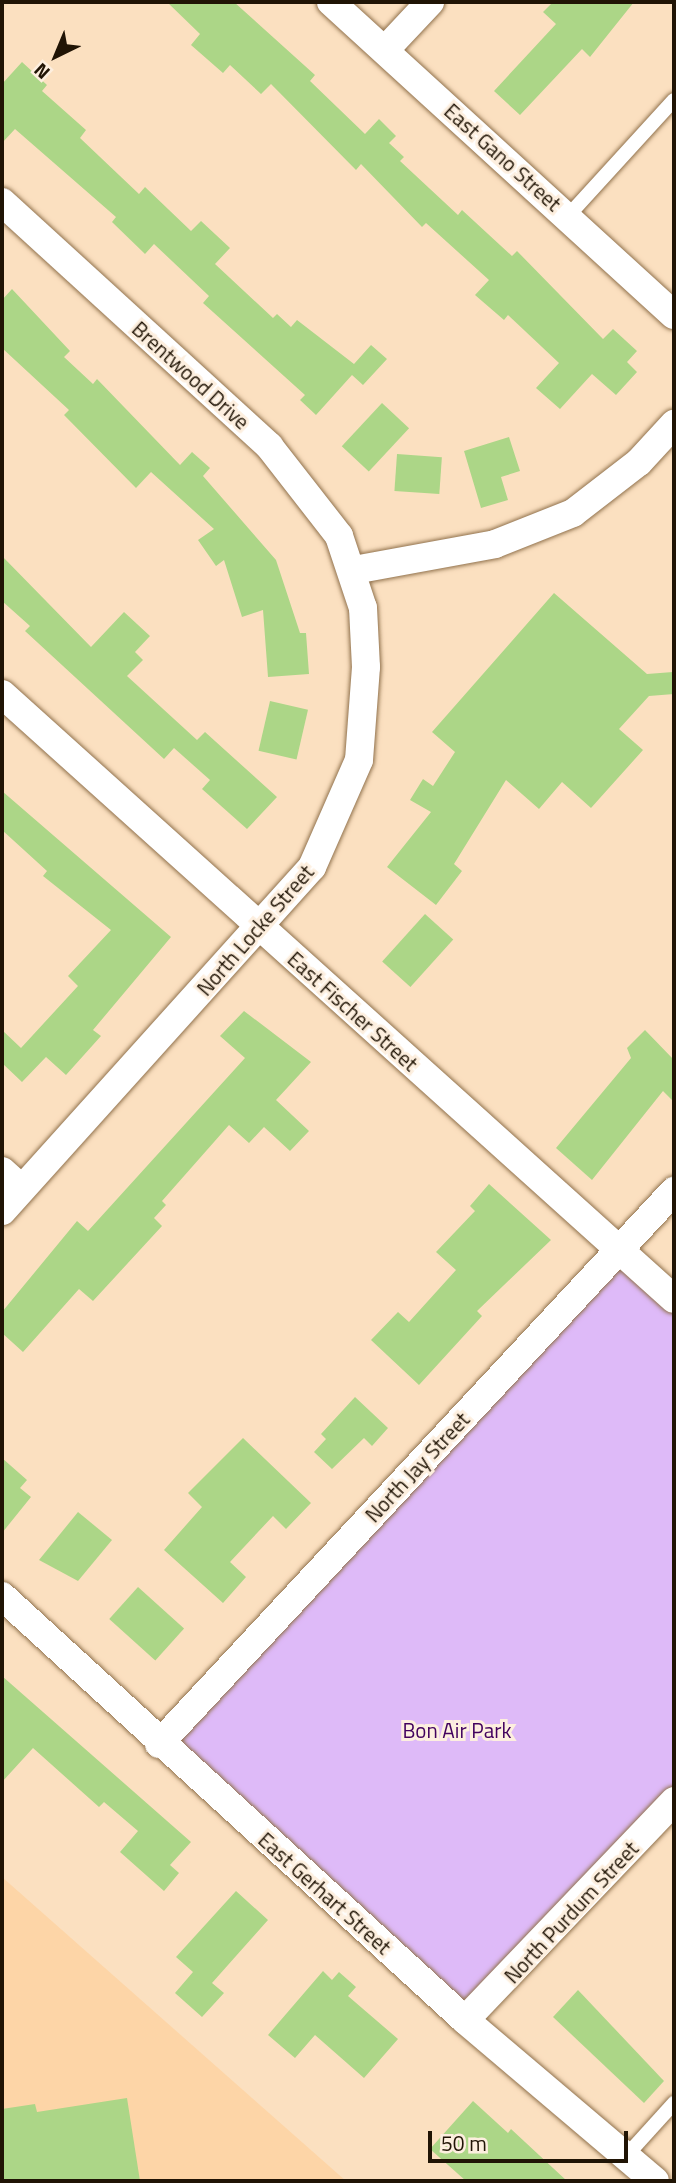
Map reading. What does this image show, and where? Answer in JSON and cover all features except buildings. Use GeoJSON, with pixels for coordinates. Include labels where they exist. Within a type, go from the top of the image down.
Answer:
{"type":"FeatureCollection","features":[{"type":"Feature","properties":{"kind":"street","name":"East Gano Street"},"geometry":{"type":"LineString","coordinates":[[331,2],[674,315]]}},
{"type":"Feature","properties":{"kind":"street"},"geometry":{"type":"LineString","coordinates":[[385,50],[430,2]]}},
{"type":"Feature","properties":{"kind":"street","name":"Brentwood Drive"},"geometry":{"type":"LineString","coordinates":[[2,202],[269,446],[339,536],[354,570]]}},
{"type":"Feature","properties":{"kind":"street"},"geometry":{"type":"LineString","coordinates":[[354,570],[495,544],[573,513],[639,462],[674,424]]}},
{"type":"Feature","properties":{"kind":"street","name":"North Locke Street"},"geometry":{"type":"LineString","coordinates":[[2,1211],[12,1180],[262,929],[312,867],[359,760],[366,667],[354,570]]}},
{"type":"Feature","properties":{"kind":"street","name":"East Fischer Street"},"geometry":{"type":"LineString","coordinates":[[2,694],[674,1299]]}},
{"type":"Feature","properties":{"kind":"street","name":"North Jay Street"},"geometry":{"type":"LineString","coordinates":[[159,1744],[674,1191]]}},
{"type":"Feature","properties":{"kind":"street","name":"East Gerhart Street"},"geometry":{"type":"LineString","coordinates":[[2,1596],[159,1744],[465,2020],[656,2181]]}},
{"type":"Feature","properties":{"kind":"street","name":"North Purdum Street"},"geometry":{"type":"LineString","coordinates":[[465,2020],[674,1801]]}},
{"type":"Feature","properties":{"kind":"lane"},"geometry":{"type":"LineString","coordinates":[[568,216],[674,100]]}},
{"type":"Feature","properties":{"kind":"lane"},"geometry":{"type":"LineString","coordinates":[[626,2155],[674,2103]]}},
{"type":"Feature","properties":{"kind":"shaded area"},"geometry":{"type":"Polygon","coordinates":[[[2,1877],[346,2181],[2,2181],[2,1877]]]}},
{"type":"Feature","properties":{"kind":"green space","name":"Bon Air Park"},"geometry":{"type":"Polygon","coordinates":[[[620,1249],[674,1299],[674,1801],[465,2020],[159,1744],[620,1249]]]}}]}
